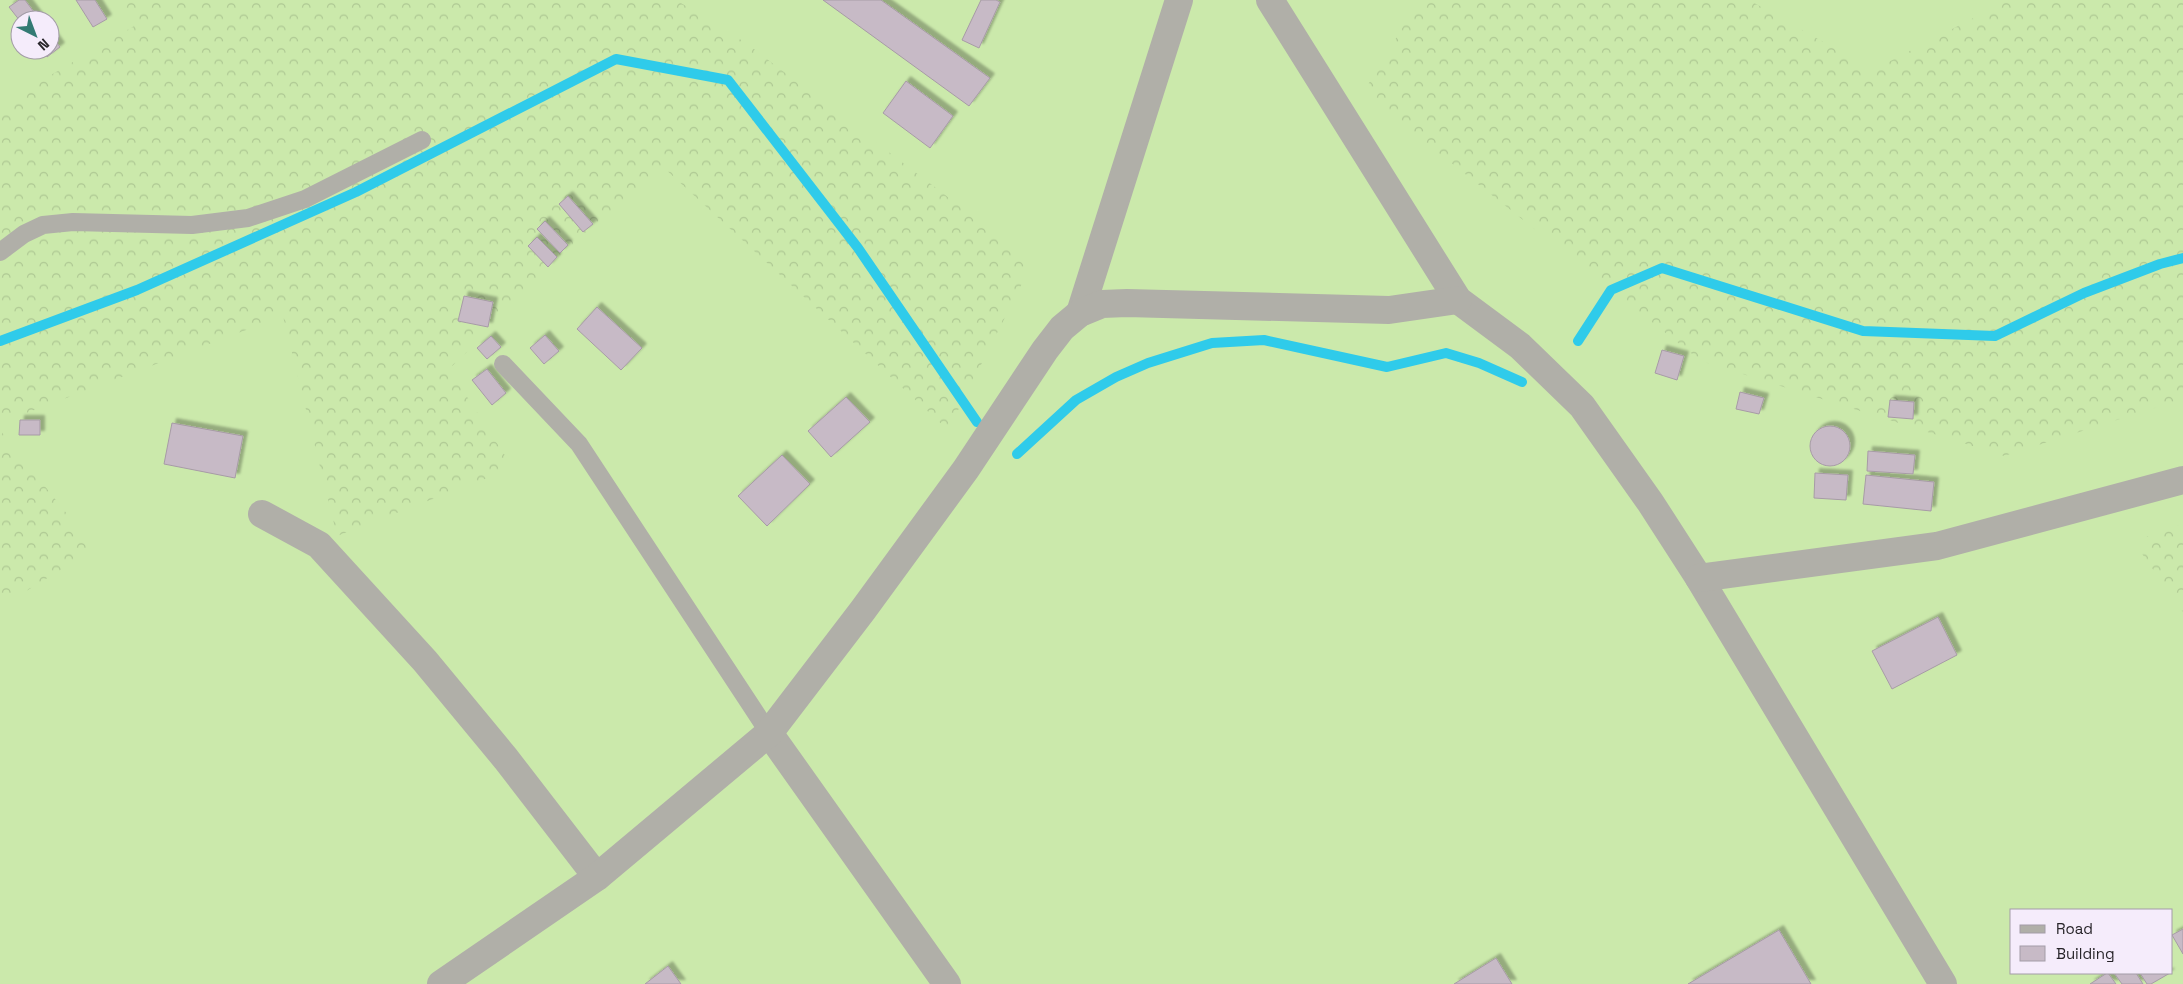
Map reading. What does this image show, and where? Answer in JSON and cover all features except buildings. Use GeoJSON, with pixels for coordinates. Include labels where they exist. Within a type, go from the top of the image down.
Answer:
{"type":"FeatureCollection","features":[{"type":"Feature","properties":{"kind":"street"},"geometry":{"type":"LineString","coordinates":[[1080,313],[1179,0]]}},
{"type":"Feature","properties":{"kind":"street"},"geometry":{"type":"LineString","coordinates":[[1270,0],[1458,300],[1520,346],[1582,406],[1650,502],[1699,578],[1943,984]]}},
{"type":"Feature","properties":{"kind":"street"},"geometry":{"type":"LineString","coordinates":[[441,984],[597,877],[769,733],[863,610],[966,469],[1045,350],[1062,328],[1080,313],[1102,304],[1127,303],[1389,310],[1458,300]]}},
{"type":"Feature","properties":{"kind":"street"},"geometry":{"type":"LineString","coordinates":[[1699,578],[1937,546],[2183,480]]}},
{"type":"Feature","properties":{"kind":"street"},"geometry":{"type":"LineString","coordinates":[[262,514],[319,545],[425,661],[506,759],[597,877]]}},
{"type":"Feature","properties":{"kind":"street"},"geometry":{"type":"LineString","coordinates":[[769,733],[944,983]]}},
{"type":"Feature","properties":{"kind":"lane"},"geometry":{"type":"LineString","coordinates":[[0,252],[24,234],[43,224],[73,222],[192,225],[248,218],[306,199],[422,140]]}},
{"type":"Feature","properties":{"kind":"lane"},"geometry":{"type":"LineString","coordinates":[[503,364],[579,444],[769,733]]}},
{"type":"Feature","properties":{"kind":"green space"},"geometry":{"type":"Polygon","coordinates":[[[0,0],[2183,0],[2183,984],[0,984],[0,0]]]}},
{"type":"Feature","properties":{"kind":"green space"},"geometry":{"type":"Polygon","coordinates":[[[117,0],[676,0],[746,43],[1033,262],[948,430],[662,166],[449,369],[513,468],[337,536],[283,316],[0,423],[0,105],[134,26],[117,0]]]}},
{"type":"Feature","properties":{"kind":"green space"},"geometry":{"type":"Polygon","coordinates":[[[1419,0],[1749,0],[1873,70],[2008,0],[2183,0],[2183,399],[2004,456],[1701,361],[1363,93],[1419,0]]]}},
{"type":"Feature","properties":{"kind":"green space"},"geometry":{"type":"Polygon","coordinates":[[[0,430],[95,549],[0,607],[0,430]]]}},
{"type":"Feature","properties":{"kind":"green space"},"geometry":{"type":"Polygon","coordinates":[[[2183,524],[2183,612],[2133,541],[2183,524]]]}},
{"type":"Feature","properties":{"kind":"waterway"},"geometry":{"type":"LineString","coordinates":[[0,341],[137,290],[356,192],[616,59],[728,80],[858,248],[977,422]]}},
{"type":"Feature","properties":{"kind":"waterway"},"geometry":{"type":"LineString","coordinates":[[1578,341],[1611,290],[1662,268],[1863,331],[1995,336],[2084,293],[2160,264],[2183,258]]}},
{"type":"Feature","properties":{"kind":"waterway"},"geometry":{"type":"LineString","coordinates":[[1017,454],[1076,400],[1116,377],[1148,363],[1212,343],[1264,340],[1387,367],[1446,353],[1479,363],[1522,382]]}}]}
